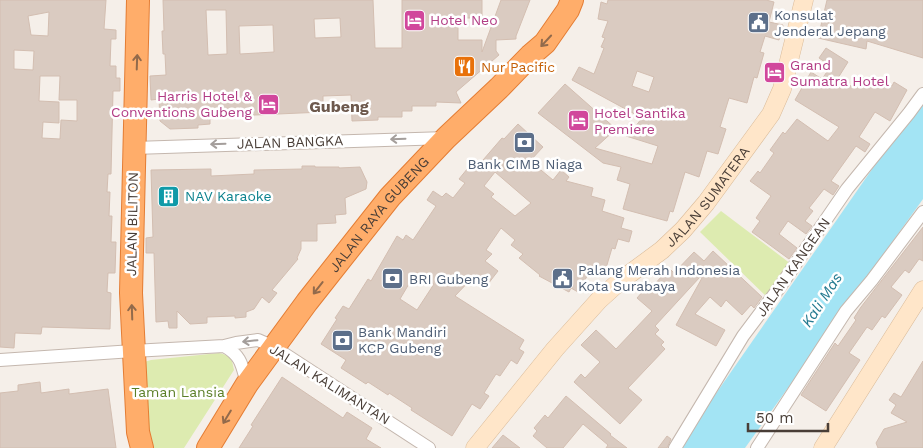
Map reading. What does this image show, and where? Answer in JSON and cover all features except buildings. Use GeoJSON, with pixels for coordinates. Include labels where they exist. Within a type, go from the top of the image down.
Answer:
{"type":"FeatureCollection","features":[{"type":"Feature","properties":{"kind":"highway","name":"JALAN BILITON"},"geometry":{"type":"LineString","coordinates":[[138,0],[131,292],[138,432],[142,448]]}},
{"type":"Feature","properties":{"kind":"highway","name":"JALAN RAYA GUBENG"},"geometry":{"type":"LineString","coordinates":[[208,448],[247,384],[307,302],[390,198],[446,138],[531,55],[546,43],[568,10],[572,0]]}},
{"type":"Feature","properties":{"kind":"street","name":"JALAN SUMATERA"},"geometry":{"type":"LineString","coordinates":[[475,448],[555,349],[599,300],[662,250],[706,204],[771,114],[782,89],[804,0]]}},
{"type":"Feature","properties":{"kind":"street","name":"JALAN KANGEAN"},"geometry":{"type":"LineString","coordinates":[[674,448],[743,336],[780,288],[847,188],[923,94]]}},
{"type":"Feature","properties":{"kind":"street","name":"JALAN BANGKA"},"geometry":{"type":"LineString","coordinates":[[134,148],[446,138]]}},
{"type":"Feature","properties":{"kind":"street"},"geometry":{"type":"LineString","coordinates":[[757,448],[846,311],[923,212]]}},
{"type":"Feature","properties":{"kind":"street"},"geometry":{"type":"LineString","coordinates":[[823,448],[923,290]]}},
{"type":"Feature","properties":{"kind":"street","name":"JALAN KALIMANTAN"},"geometry":{"type":"LineString","coordinates":[[0,360],[133,350],[224,346],[258,340],[274,347],[429,448]]}},
{"type":"Feature","properties":{"kind":"street"},"geometry":{"type":"LineString","coordinates":[[224,346],[238,356],[247,384]]}},
{"type":"Feature","properties":{"kind":"green space"},"geometry":{"type":"Polygon","coordinates":[[[721,211],[791,264],[769,299],[700,232],[721,211]]]}},
{"type":"Feature","properties":{"kind":"green space","name":"Taman Lansia"},"geometry":{"type":"Polygon","coordinates":[[[219,353],[230,358],[234,370],[184,448],[149,448],[141,363],[151,360],[219,353]]]}},
{"type":"Feature","properties":{"kind":"water","name":"Kali Mas"},"geometry":{"type":"Polygon","coordinates":[[[923,98],[923,199],[745,448],[678,448],[884,152],[923,98]]]}},
{"type":"Feature","properties":{"kind":"place","name":"Hotel Neo"},"geometry":{"type":"Point","coordinates":[414,20]}},
{"type":"Feature","properties":{"kind":"place","name":"Konsulat Jenderal Jepang"},"geometry":{"type":"Point","coordinates":[758,23]}},
{"type":"Feature","properties":{"kind":"place","name":"Nur Pacific"},"geometry":{"type":"Point","coordinates":[465,67]}},
{"type":"Feature","properties":{"kind":"place","name":"Grand Sumatra Hotel"},"geometry":{"type":"Point","coordinates":[774,73]}},
{"type":"Feature","properties":{"kind":"place","name":"Harris Hotel & Conventions Gubeng"},"geometry":{"type":"Point","coordinates":[268,104]}},
{"type":"Feature","properties":{"kind":"place","name":"Hotel Santika Premiere"},"geometry":{"type":"Point","coordinates":[578,121]}},
{"type":"Feature","properties":{"kind":"place","name":"Bank CIMB Niaga"},"geometry":{"type":"Point","coordinates":[525,142]}},
{"type":"Feature","properties":{"kind":"place","name":"NAV Karaoke"},"geometry":{"type":"Point","coordinates":[169,196]}},
{"type":"Feature","properties":{"kind":"place","name":"Palang Merah Indonesia Kota Surabaya"},"geometry":{"type":"Point","coordinates":[562,278]}},
{"type":"Feature","properties":{"kind":"place","name":"BRI Gubeng"},"geometry":{"type":"Point","coordinates":[393,279]}},
{"type":"Feature","properties":{"kind":"place","name":"Bank Mandiri KCP Gubeng"},"geometry":{"type":"Point","coordinates":[342,340]}},
{"type":"Feature","properties":{"kind":"district","name":"Gubeng"},"geometry":{"type":"Point","coordinates":[339,106]}}]}
